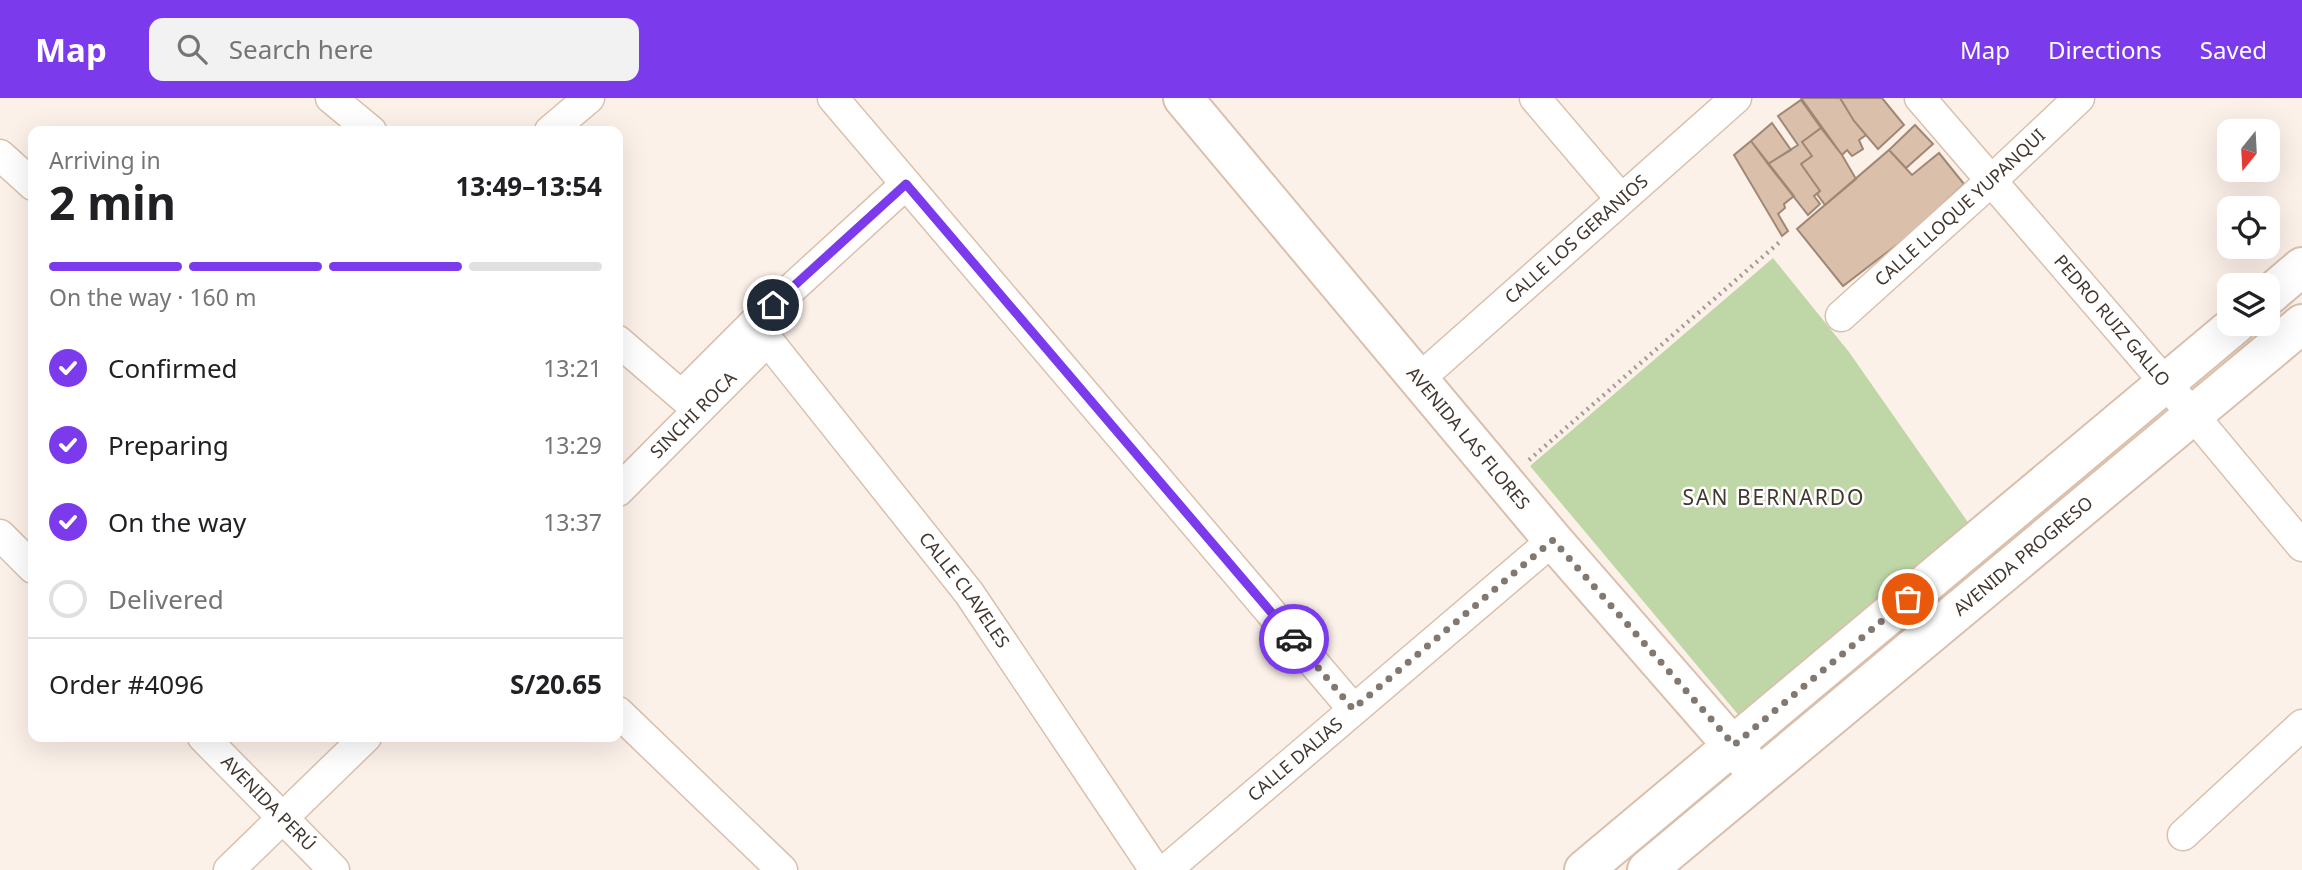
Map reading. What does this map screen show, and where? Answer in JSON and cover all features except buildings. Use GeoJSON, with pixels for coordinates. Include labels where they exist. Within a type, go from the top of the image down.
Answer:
{"type":"FeatureCollection","features":[{"type":"Feature","properties":{"kind":"main road","name":"AVENIDA LAS FLORES"},"geometry":{"type":"LineString","coordinates":[[1183,98],[1553,540],[1759,776]]}},
{"type":"Feature","properties":{"kind":"main road"},"geometry":{"type":"LineString","coordinates":[[2280,286],[2302,267]]}},
{"type":"Feature","properties":{"kind":"main road","name":"AVENIDA PROGRESO"},"geometry":{"type":"LineString","coordinates":[[1647,870],[2302,324]]}},
{"type":"Feature","properties":{"kind":"main road"},"geometry":{"type":"LineString","coordinates":[[1584,870],[2222,336]]}},
{"type":"Feature","properties":{"kind":"street"},"geometry":{"type":"LineString","coordinates":[[331,98],[365,126]]}},
{"type":"Feature","properties":{"kind":"street"},"geometry":{"type":"LineString","coordinates":[[556,126],[589,98]]}},
{"type":"Feature","properties":{"kind":"street"},"geometry":{"type":"LineString","coordinates":[[833,98],[1353,709]]}},
{"type":"Feature","properties":{"kind":"street"},"geometry":{"type":"LineString","coordinates":[[1535,98],[1621,199]]}},
{"type":"Feature","properties":{"kind":"street","name":"CALLE LOS GERANIOS"},"geometry":{"type":"LineString","coordinates":[[1418,380],[1736,98]]}},
{"type":"Feature","properties":{"kind":"street","name":"PEDRO RUIZ GALLO"},"geometry":{"type":"LineString","coordinates":[[1920,98],[2302,546]]}},
{"type":"Feature","properties":{"kind":"street","name":"CALLE LLOQUE YUPANQUI"},"geometry":{"type":"LineString","coordinates":[[1841,316],[2079,98]]}},
{"type":"Feature","properties":{"kind":"street"},"geometry":{"type":"LineString","coordinates":[[0,155],[28,180]]}},
{"type":"Feature","properties":{"kind":"street","name":"SINCHI ROCA"},"geometry":{"type":"LineString","coordinates":[[623,485],[691,403],[906,184]]}},
{"type":"Feature","properties":{"kind":"street","name":"CALLE CLAVELES"},"geometry":{"type":"LineString","coordinates":[[761,331],[969,593],[1154,870]]}},
{"type":"Feature","properties":{"kind":"street"},"geometry":{"type":"LineString","coordinates":[[623,345],[691,403]]}},
{"type":"Feature","properties":{"kind":"street"},"geometry":{"type":"LineString","coordinates":[[0,535],[28,563]]}},
{"type":"Feature","properties":{"kind":"street","name":"CALLE DALIAS"},"geometry":{"type":"LineString","coordinates":[[1166,870],[1553,540]]}},
{"type":"Feature","properties":{"kind":"street"},"geometry":{"type":"LineString","coordinates":[[623,717],[782,870]]}},
{"type":"Feature","properties":{"kind":"street"},"geometry":{"type":"LineString","coordinates":[[2182,835],[2302,725]]}},
{"type":"Feature","properties":{"kind":"street","name":"AVENIDA PERÚ"},"geometry":{"type":"LineString","coordinates":[[207,742],[334,870]]}},
{"type":"Feature","properties":{"kind":"street"},"geometry":{"type":"LineString","coordinates":[[229,870],[361,742]]}},
{"type":"Feature","properties":{"kind":"path"},"geometry":{"type":"LineString","coordinates":[[1504,482],[1782,240]]}},
{"type":"Feature","properties":{"kind":"green space"},"geometry":{"type":"Polygon","coordinates":[[[1773,258],[1849,352],[1972,528],[1741,718],[1530,466],[1773,258]]]}},
{"type":"Feature","properties":{"kind":"way so far"},"geometry":{"type":"LineString","coordinates":[[1294,639],[1353,709],[1553,540],[1734,745],[1908,599]]}},
{"type":"Feature","properties":{"kind":"district","name":"SAN BERNARDO"},"geometry":{"type":"Point","coordinates":[1774,498]}},
{"type":"Feature","properties":{"kind":"route"},"geometry":{"type":"LineString","coordinates":[[773,305],[906,184],[1294,639]]}}]}
